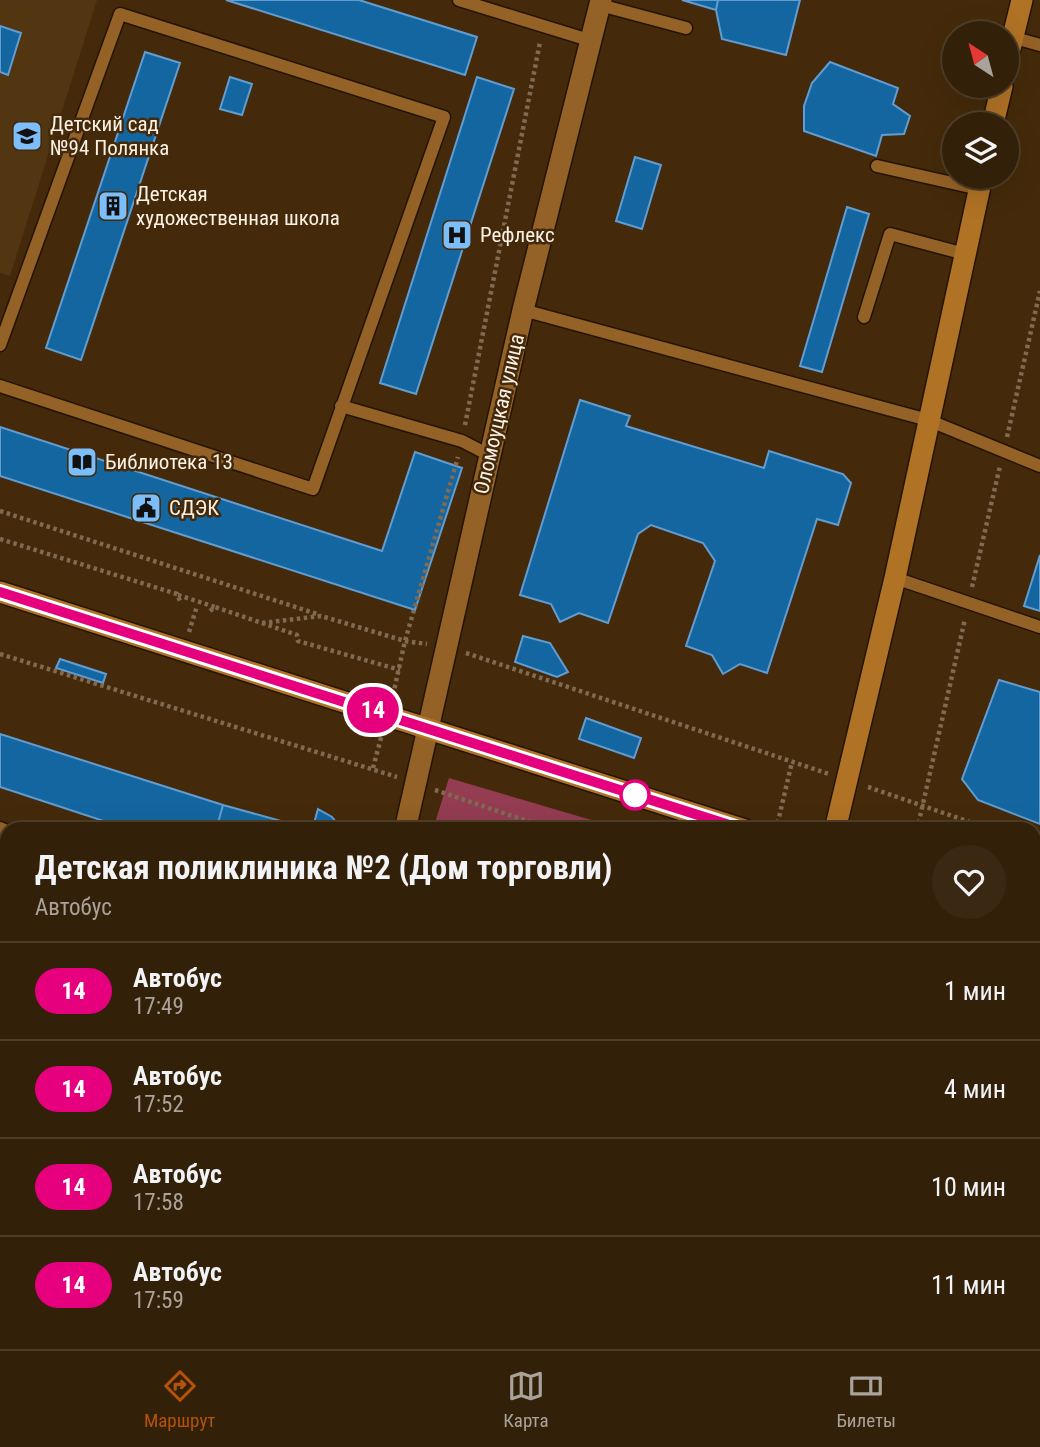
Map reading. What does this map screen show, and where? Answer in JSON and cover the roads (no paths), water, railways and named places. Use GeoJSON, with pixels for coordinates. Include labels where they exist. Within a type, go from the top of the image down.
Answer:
{"type":"FeatureCollection","features":[{"type":"Feature","properties":{"kind":"street"},"geometry":{"type":"LineString","coordinates":[[1016,21],[1021,0]]}},
{"type":"Feature","properties":{"kind":"street","name":"Оломоуцкая улица"},"geometry":{"type":"LineString","coordinates":[[407,822],[523,310],[600,2]]}},
{"type":"Feature","properties":{"kind":"street"},"geometry":{"type":"LineString","coordinates":[[837,822],[895,578],[979,189]]}},
{"type":"Feature","properties":{"kind":"street"},"geometry":{"type":"LineString","coordinates":[[0,592],[720,822]]}},
{"type":"Feature","properties":{"kind":"lane"},"geometry":{"type":"LineString","coordinates":[[459,0],[488,5],[543,27],[592,41]]}},
{"type":"Feature","properties":{"kind":"lane"},"geometry":{"type":"LineString","coordinates":[[600,2],[687,28]]}},
{"type":"Feature","properties":{"kind":"lane"},"geometry":{"type":"LineString","coordinates":[[0,345],[120,14],[443,117],[313,489],[0,386],[0,374]]}},
{"type":"Feature","properties":{"kind":"lane"},"geometry":{"type":"LineString","coordinates":[[1019,39],[1040,45]]}},
{"type":"Feature","properties":{"kind":"lane"},"geometry":{"type":"LineString","coordinates":[[877,166],[942,177]]}},
{"type":"Feature","properties":{"kind":"lane"},"geometry":{"type":"LineString","coordinates":[[864,317],[890,234],[965,254]]}},
{"type":"Feature","properties":{"kind":"lane"},"geometry":{"type":"LineString","coordinates":[[523,310],[928,420],[1040,466]]}},
{"type":"Feature","properties":{"kind":"lane"},"geometry":{"type":"LineString","coordinates":[[341,406],[462,441],[489,455]]}},
{"type":"Feature","properties":{"kind":"lane"},"geometry":{"type":"LineString","coordinates":[[895,578],[1040,627]]}},
{"type":"Feature","properties":{"kind":"place","name":"Детский сад №94 Полянка"},"geometry":{"type":"Point","coordinates":[27,136]}},
{"type":"Feature","properties":{"kind":"place","name":"Детская художественная школа"},"geometry":{"type":"Point","coordinates":[113,206]}},
{"type":"Feature","properties":{"kind":"place","name":"Рефлекс"},"geometry":{"type":"Point","coordinates":[457,235]}},
{"type":"Feature","properties":{"kind":"place","name":"Библиотека 13"},"geometry":{"type":"Point","coordinates":[82,462]}},
{"type":"Feature","properties":{"kind":"place","name":"СДЭК"},"geometry":{"type":"Point","coordinates":[146,508]}}]}
